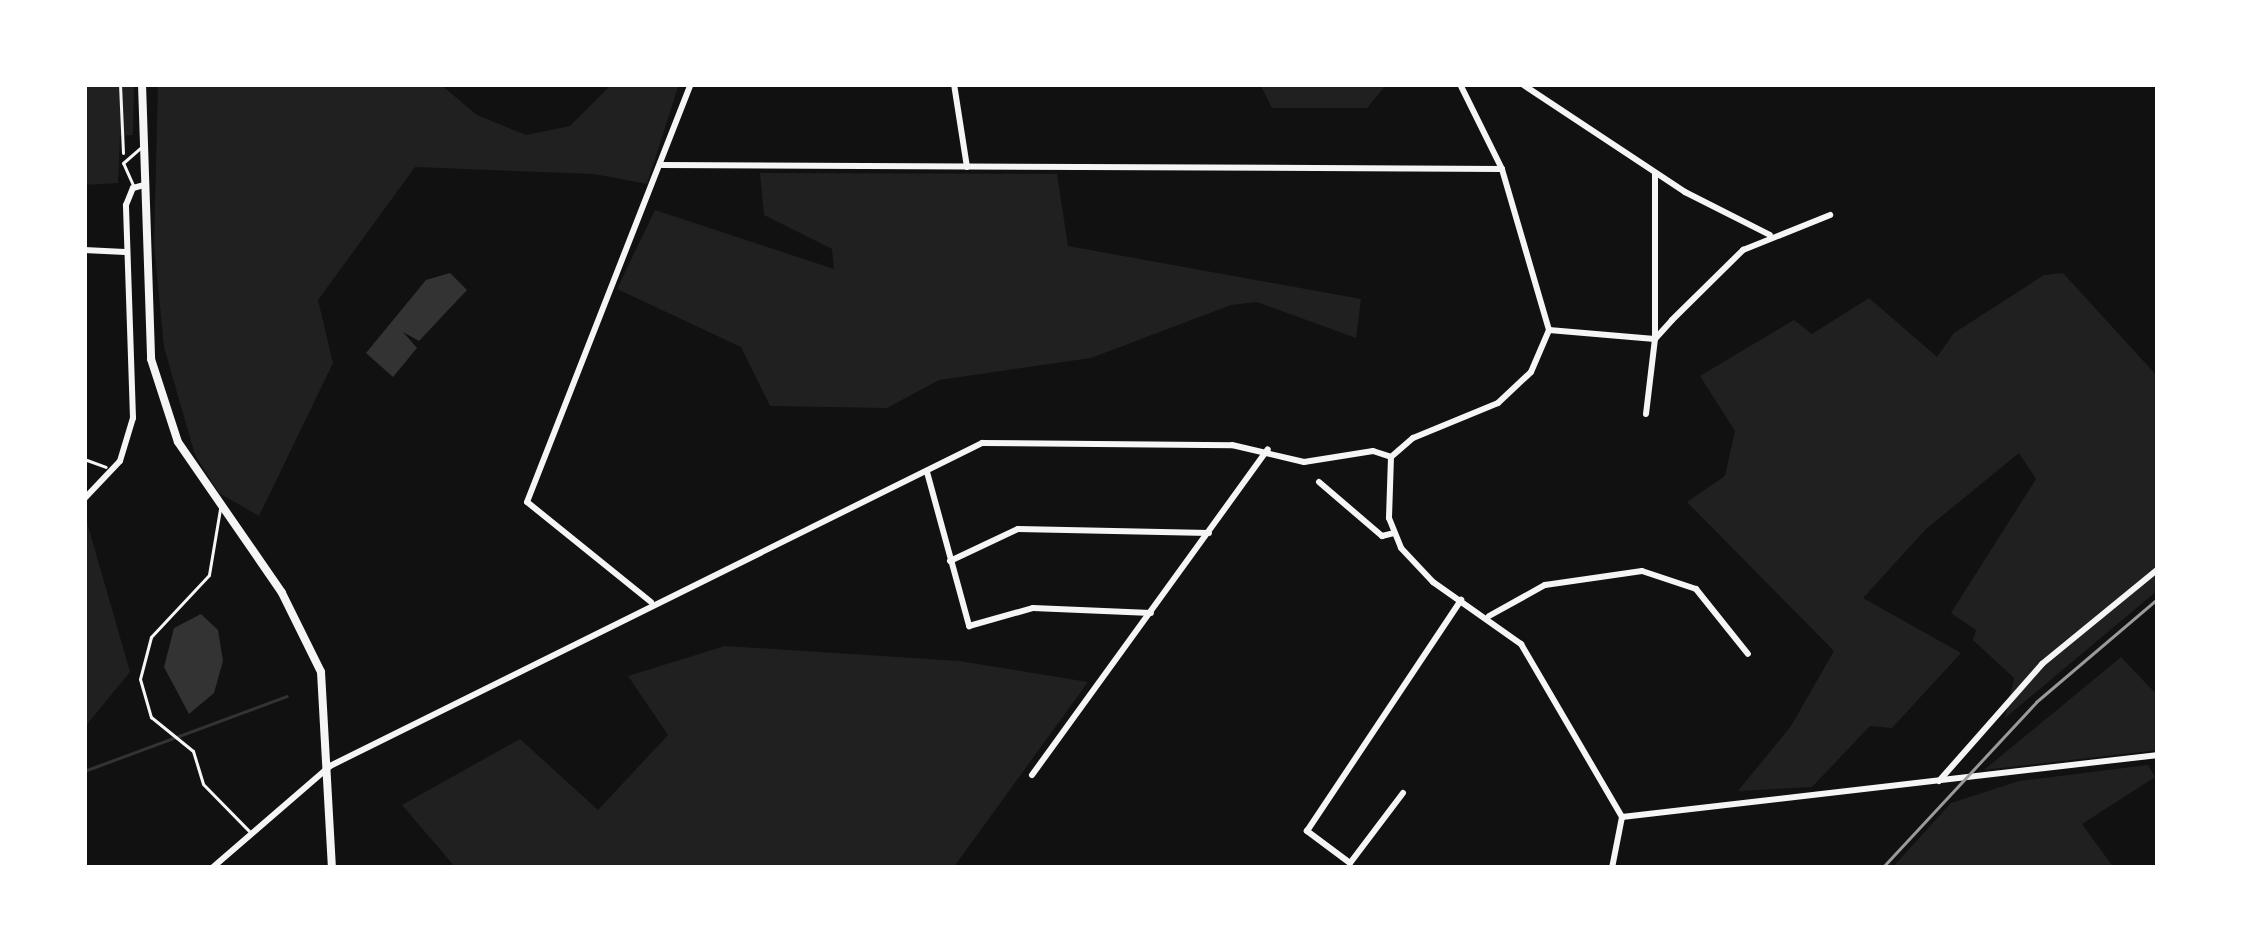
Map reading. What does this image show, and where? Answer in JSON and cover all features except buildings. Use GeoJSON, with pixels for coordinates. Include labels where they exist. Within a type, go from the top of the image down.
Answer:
{"type":"FeatureCollection","features":[{"type":"Feature","properties":{"kind":"street"},"geometry":{"type":"LineString","coordinates":[[142,84],[139,186],[151,358],[178,442],[308,640],[327,704],[332,868]]}},
{"type":"Feature","properties":{"kind":"street"},"geometry":{"type":"LineString","coordinates":[[651,602],[527,502],[691,84]]}},
{"type":"Feature","properties":{"kind":"street"},"geometry":{"type":"LineString","coordinates":[[954,84],[968,167]]}},
{"type":"Feature","properties":{"kind":"street"},"geometry":{"type":"LineString","coordinates":[[1390,457],[1412,438],[1498,403],[1531,372],[1549,330],[1502,169],[1460,84]]}},
{"type":"Feature","properties":{"kind":"street"},"geometry":{"type":"LineString","coordinates":[[1522,84],[1654,173],[1771,236]]}},
{"type":"Feature","properties":{"kind":"street"},"geometry":{"type":"LineString","coordinates":[[662,165],[1502,169]]}},
{"type":"Feature","properties":{"kind":"street"},"geometry":{"type":"LineString","coordinates":[[1646,414],[1655,339],[1654,173]]}},
{"type":"Feature","properties":{"kind":"street"},"geometry":{"type":"LineString","coordinates":[[84,500],[114,469],[133,418],[126,197],[139,186]]}},
{"type":"Feature","properties":{"kind":"street"},"geometry":{"type":"LineString","coordinates":[[1655,339],[1743,250],[1830,215]]}},
{"type":"Feature","properties":{"kind":"street"},"geometry":{"type":"LineString","coordinates":[[84,250],[125,252]]}},
{"type":"Feature","properties":{"kind":"street"},"geometry":{"type":"LineString","coordinates":[[1549,330],[1655,339]]}},
{"type":"Feature","properties":{"kind":"street"},"geometry":{"type":"LineString","coordinates":[[212,868],[330,766],[651,602],[982,443],[1268,449],[1304,462],[1373,451],[1390,457]]}},
{"type":"Feature","properties":{"kind":"street"},"geometry":{"type":"LineString","coordinates":[[1032,775],[1268,449]]}},
{"type":"Feature","properties":{"kind":"street"},"geometry":{"type":"LineString","coordinates":[[1390,457],[1394,533],[1415,567],[1522,644],[1622,817],[1612,868]]}},
{"type":"Feature","properties":{"kind":"street"},"geometry":{"type":"LineString","coordinates":[[927,470],[969,626],[1034,608],[1151,613]]}},
{"type":"Feature","properties":{"kind":"street"},"geometry":{"type":"LineString","coordinates":[[1319,482],[1382,536],[1394,533]]}},
{"type":"Feature","properties":{"kind":"street"},"geometry":{"type":"LineString","coordinates":[[950,561],[1018,529],[1209,533]]}},
{"type":"Feature","properties":{"kind":"street"},"geometry":{"type":"LineString","coordinates":[[1939,781],[2042,664],[2158,569]]}},
{"type":"Feature","properties":{"kind":"street"},"geometry":{"type":"LineString","coordinates":[[1489,616],[1545,586],[1642,571],[1696,590],[1748,654]]}},
{"type":"Feature","properties":{"kind":"street"},"geometry":{"type":"LineString","coordinates":[[1403,793],[1350,862],[1306,831],[1461,600]]}},
{"type":"Feature","properties":{"kind":"street"},"geometry":{"type":"LineString","coordinates":[[1622,817],[2158,755]]}},
{"type":"Feature","properties":{"kind":"lane"},"geometry":{"type":"LineString","coordinates":[[139,186],[124,160],[142,148]]}},
{"type":"Feature","properties":{"kind":"lane"},"geometry":{"type":"LineString","coordinates":[[220,507],[209,575],[151,637],[140,679],[151,717],[193,751],[202,784],[252,833]]}},
{"type":"Feature","properties":{"kind":"path"},"geometry":{"type":"LineString","coordinates":[[120,84],[124,160]]}},
{"type":"Feature","properties":{"kind":"path"},"geometry":{"type":"LineString","coordinates":[[84,459],[114,469]]}},
{"type":"Feature","properties":{"kind":"shaded area"},"geometry":{"type":"Polygon","coordinates":[[[84,84],[134,84],[133,135],[120,136],[118,183],[84,185],[84,84]]]}},
{"type":"Feature","properties":{"kind":"shaded area"},"geometry":{"type":"Polygon","coordinates":[[[158,84],[440,84],[477,115],[526,135],[570,126],[612,84],[679,84],[647,184],[594,174],[415,167],[318,300],[333,363],[259,516],[219,493],[195,455],[164,347],[154,245],[158,84]]]}},
{"type":"Feature","properties":{"kind":"shaded area"},"geometry":{"type":"Polygon","coordinates":[[[1260,84],[1387,84],[1367,108],[1272,108],[1260,84]]]}},
{"type":"Feature","properties":{"kind":"shaded area"},"geometry":{"type":"Polygon","coordinates":[[[760,173],[1057,174],[1068,246],[1361,299],[1356,338],[1257,302],[1231,305],[1091,358],[939,380],[887,408],[770,406],[741,347],[617,289],[655,210],[834,269],[832,249],[764,215],[760,173]]]}},
{"type":"Feature","properties":{"kind":"shaded area"},"geometry":{"type":"Polygon","coordinates":[[[450,273],[467,290],[419,341],[403,332],[417,348],[393,377],[366,353],[426,280],[450,273]]]}},
{"type":"Feature","properties":{"kind":"shaded area"},"geometry":{"type":"Polygon","coordinates":[[[2063,273],[2158,377],[2158,590],[2005,718],[2014,678],[1973,640],[1976,630],[1951,613],[2036,479],[2019,453],[1926,529],[1863,598],[1961,653],[1892,728],[1870,726],[1812,787],[1738,791],[1791,726],[1834,651],[1687,502],[1725,476],[1735,431],[1700,376],[1794,320],[1812,334],[1869,298],[1937,357],[1954,333],[2044,275],[2063,273]]]}},
{"type":"Feature","properties":{"kind":"shaded area"},"geometry":{"type":"Polygon","coordinates":[[[84,512],[130,672],[84,728],[84,512]]]}},
{"type":"Feature","properties":{"kind":"shaded area"},"geometry":{"type":"Polygon","coordinates":[[[201,614],[218,630],[223,661],[214,693],[189,714],[164,667],[174,628],[201,614]]]}},
{"type":"Feature","properties":{"kind":"shaded area"},"geometry":{"type":"Polygon","coordinates":[[[725,646],[959,661],[1088,682],[953,868],[456,868],[402,805],[520,739],[598,810],[668,735],[628,676],[725,646]]]}},
{"type":"Feature","properties":{"kind":"shaded area"},"geometry":{"type":"Polygon","coordinates":[[[2121,657],[2158,696],[2158,750],[1984,770],[2121,657]]]}},
{"type":"Feature","properties":{"kind":"shaded area"},"geometry":{"type":"Polygon","coordinates":[[[2148,765],[2155,777],[2082,824],[2114,868],[1892,868],[1951,803],[2019,781],[2148,765]]]}},
{"type":"Feature","properties":{"kind":"waterway"},"geometry":{"type":"LineString","coordinates":[[84,771],[287,696]]}},
{"type":"Feature","properties":{"kind":"railway"},"geometry":{"type":"LineString","coordinates":[[1882,868],[2036,702],[2158,598]]}}]}
